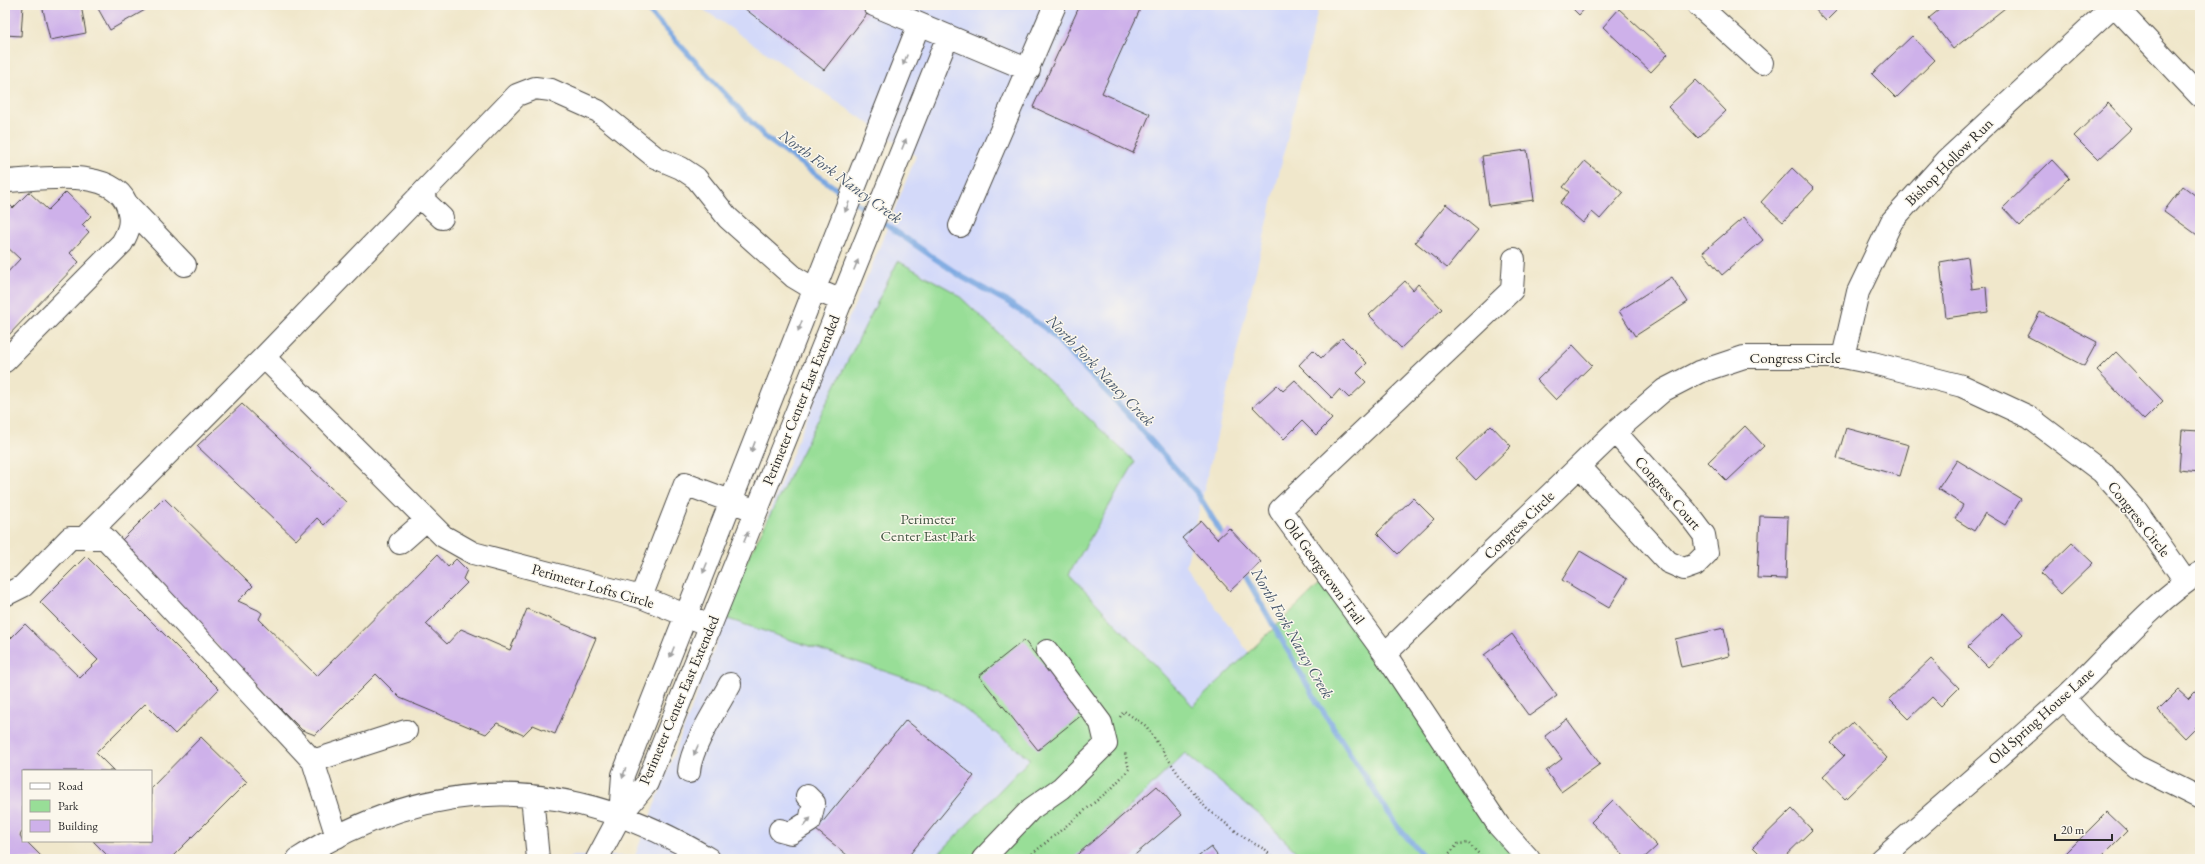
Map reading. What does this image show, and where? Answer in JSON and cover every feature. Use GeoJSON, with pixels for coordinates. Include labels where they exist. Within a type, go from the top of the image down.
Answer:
{"type":"FeatureCollection","features":[{"type":"Feature","properties":{"kind":"street"},"geometry":{"type":"LineString","coordinates":[[874,5],[1029,70]]}},
{"type":"Feature","properties":{"kind":"street"},"geometry":{"type":"LineString","coordinates":[[960,226],[1029,70],[1055,5]]}},
{"type":"Feature","properties":{"kind":"street"},"geometry":{"type":"LineString","coordinates":[[1698,5],[1762,63]]}},
{"type":"Feature","properties":{"kind":"street"},"geometry":{"type":"LineString","coordinates":[[2114,5],[2200,96]]}},
{"type":"Feature","properties":{"kind":"street","name":"Bishop Hollow Run"},"geometry":{"type":"LineString","coordinates":[[1843,357],[1858,292],[1892,221],[1947,160],[2114,5]]}},
{"type":"Feature","properties":{"kind":"street","name":"Perimeter Center East Extended"},"geometry":{"type":"LineString","coordinates":[[620,816],[623,775],[919,24]]}},
{"type":"Feature","properties":{"kind":"street","name":"Perimeter Center East Extended"},"geometry":{"type":"LineString","coordinates":[[620,816],[647,783],[948,36]]}},
{"type":"Feature","properties":{"kind":"street"},"geometry":{"type":"LineString","coordinates":[[84,538],[264,357],[517,95],[535,88],[551,90],[598,111],[655,157],[681,168],[696,178],[728,218],[780,265],[814,289],[842,301]]}},
{"type":"Feature","properties":{"kind":"street"},"geometry":{"type":"LineString","coordinates":[[5,181],[78,178],[106,184],[123,197],[127,204],[185,265]]}},
{"type":"Feature","properties":{"kind":"street"},"geometry":{"type":"LineString","coordinates":[[419,196],[442,218]]}},
{"type":"Feature","properties":{"kind":"street"},"geometry":{"type":"LineString","coordinates":[[5,361],[122,243],[130,222],[127,204]]}},
{"type":"Feature","properties":{"kind":"street","name":"Old Georgetown Trail"},"geometry":{"type":"LineString","coordinates":[[1514,259],[1512,290],[1280,510],[1385,654],[1499,826],[1529,859]]}},
{"type":"Feature","properties":{"kind":"street","name":"Perimeter Lofts Circle"},"geometry":{"type":"LineString","coordinates":[[264,357],[443,536],[473,553],[642,597],[710,625]]}},
{"type":"Feature","properties":{"kind":"street","name":"Congress Circle"},"geometry":{"type":"LineString","coordinates":[[1385,654],[1615,432],[1664,390],[1699,372],[1744,357],[1843,357],[1962,386],[2028,417],[2102,472],[2193,577]]}},
{"type":"Feature","properties":{"kind":"street","name":"Congress Court"},"geometry":{"type":"LineString","coordinates":[[1580,467],[1668,562],[1684,569],[1695,566],[1707,553],[1704,536],[1686,511],[1615,432]]}},
{"type":"Feature","properties":{"kind":"street"},"geometry":{"type":"LineString","coordinates":[[642,597],[685,484],[756,511]]}},
{"type":"Feature","properties":{"kind":"street"},"geometry":{"type":"LineString","coordinates":[[400,543],[426,520]]}},
{"type":"Feature","properties":{"kind":"street"},"geometry":{"type":"LineString","coordinates":[[5,595],[23,586],[70,538],[105,538],[313,761],[337,837]]}},
{"type":"Feature","properties":{"kind":"street","name":"Old Spring House Lane"},"geometry":{"type":"LineString","coordinates":[[1881,859],[2064,698],[2150,613],[2193,577]]}},
{"type":"Feature","properties":{"kind":"street"},"geometry":{"type":"LineString","coordinates":[[984,859],[1031,809],[1061,788],[1106,744],[1101,723],[1047,651]]}},
{"type":"Feature","properties":{"kind":"street"},"geometry":{"type":"LineString","coordinates":[[689,772],[689,765],[730,684]]}},
{"type":"Feature","properties":{"kind":"street"},"geometry":{"type":"LineString","coordinates":[[2064,698],[2093,730],[2136,766],[2200,798]]}},
{"type":"Feature","properties":{"kind":"street"},"geometry":{"type":"LineString","coordinates":[[677,710],[706,729]]}},
{"type":"Feature","properties":{"kind":"street"},"geometry":{"type":"LineString","coordinates":[[313,761],[406,731]]}},
{"type":"Feature","properties":{"kind":"street"},"geometry":{"type":"LineString","coordinates":[[298,859],[337,837],[380,817],[409,807],[440,800],[502,794],[532,796],[573,802],[620,816],[659,832],[709,859]]}},
{"type":"Feature","properties":{"kind":"street"},"geometry":{"type":"LineString","coordinates":[[532,796],[538,859]]}},
{"type":"Feature","properties":{"kind":"street"},"geometry":{"type":"LineString","coordinates":[[780,830],[791,834],[810,821],[814,803],[808,796]]}},
{"type":"Feature","properties":{"kind":"street"},"geometry":{"type":"LineString","coordinates":[[597,859],[620,816]]}},
{"type":"Feature","properties":{"kind":"path"},"geometry":{"type":"LineString","coordinates":[[1118,720],[1124,711],[1146,726],[1179,775],[1207,808],[1246,839],[1266,850],[1272,859]]}},
{"type":"Feature","properties":{"kind":"path"},"geometry":{"type":"LineString","coordinates":[[1026,859],[1112,788],[1129,769],[1124,748]]}},
{"type":"Feature","properties":{"kind":"path"},"geometry":{"type":"LineString","coordinates":[[1444,859],[1458,844],[1468,843],[1484,859]]}},
{"type":"Feature","properties":{"kind":"shaded area"},"geometry":{"type":"Polygon","coordinates":[[[697,5],[1319,5],[1186,566],[1398,859],[569,859],[570,856],[635,856],[723,626],[835,349],[871,268],[916,156],[697,5]]]}},
{"type":"Feature","properties":{"kind":"green space","name":"Perimeter Center East Park"},"geometry":{"type":"Polygon","coordinates":[[[898,261],[956,293],[1135,462],[1069,574],[1193,706],[1325,579],[1505,821],[1543,859],[1303,859],[1261,816],[1185,753],[1076,859],[934,859],[1030,759],[938,689],[719,616],[898,261]]]}},
{"type":"Feature","properties":{"kind":"building"},"geometry":{"type":"Polygon","coordinates":[[[5,5],[23,5],[21,36],[5,35],[5,5]]]}},
{"type":"Feature","properties":{"kind":"building"},"geometry":{"type":"Polygon","coordinates":[[[42,5],[81,5],[86,33],[50,40],[42,5]]]}},
{"type":"Feature","properties":{"kind":"building"},"geometry":{"type":"Polygon","coordinates":[[[96,5],[143,5],[145,10],[110,30],[96,5]]]}},
{"type":"Feature","properties":{"kind":"building"},"geometry":{"type":"Polygon","coordinates":[[[740,5],[874,5],[824,70],[740,5]]]}},
{"type":"Feature","properties":{"kind":"building"},"geometry":{"type":"Polygon","coordinates":[[[1080,5],[1142,5],[1102,93],[1150,114],[1133,153],[1033,107],[1080,5]]]}},
{"type":"Feature","properties":{"kind":"building"},"geometry":{"type":"Polygon","coordinates":[[[1569,5],[1588,5],[1579,15],[1569,5]]]}},
{"type":"Feature","properties":{"kind":"building"},"geometry":{"type":"Polygon","coordinates":[[[1811,5],[1842,5],[1826,21],[1811,5]]]}},
{"type":"Feature","properties":{"kind":"building"},"geometry":{"type":"Polygon","coordinates":[[[1945,5],[2003,5],[2005,8],[1953,49],[1929,18],[1945,5]]]}},
{"type":"Feature","properties":{"kind":"building"},"geometry":{"type":"Polygon","coordinates":[[[1619,9],[1668,54],[1651,72],[1603,27],[1619,9]]]}},
{"type":"Feature","properties":{"kind":"building"},"geometry":{"type":"Polygon","coordinates":[[[1912,36],[1935,60],[1896,98],[1872,74],[1912,36]]]}},
{"type":"Feature","properties":{"kind":"building"},"geometry":{"type":"Polygon","coordinates":[[[1696,80],[1726,111],[1698,138],[1668,107],[1696,80]]]}},
{"type":"Feature","properties":{"kind":"building"},"geometry":{"type":"Polygon","coordinates":[[[2108,103],[2132,128],[2098,160],[2074,136],[2108,103]]]}},
{"type":"Feature","properties":{"kind":"building"},"geometry":{"type":"Polygon","coordinates":[[[1527,150],[1534,200],[1489,206],[1482,156],[1527,150]]]}},
{"type":"Feature","properties":{"kind":"building"},"geometry":{"type":"Polygon","coordinates":[[[2052,160],[2069,178],[2020,226],[2003,208],[2052,160]]]}},
{"type":"Feature","properties":{"kind":"building"},"geometry":{"type":"Polygon","coordinates":[[[1585,161],[1623,193],[1600,219],[1592,212],[1583,223],[1560,203],[1569,192],[1563,187],[1585,161]]]}},
{"type":"Feature","properties":{"kind":"building"},"geometry":{"type":"Polygon","coordinates":[[[1792,168],[1814,189],[1783,222],[1761,202],[1792,168]]]}},
{"type":"Feature","properties":{"kind":"building"},"geometry":{"type":"Polygon","coordinates":[[[2183,186],[2200,199],[2200,237],[2164,211],[2183,186]]]}},
{"type":"Feature","properties":{"kind":"building"},"geometry":{"type":"Polygon","coordinates":[[[29,192],[48,210],[66,192],[91,216],[82,225],[89,232],[70,253],[79,262],[5,339],[5,275],[20,259],[5,245],[5,200],[13,208],[29,192]]]}},
{"type":"Feature","properties":{"kind":"building"},"geometry":{"type":"Polygon","coordinates":[[[1446,204],[1478,230],[1447,268],[1415,242],[1446,204]]]}},
{"type":"Feature","properties":{"kind":"building"},"geometry":{"type":"Polygon","coordinates":[[[1744,217],[1763,240],[1722,275],[1703,252],[1744,217]]]}},
{"type":"Feature","properties":{"kind":"building"},"geometry":{"type":"Polygon","coordinates":[[[1968,257],[1972,289],[1986,287],[1988,312],[1946,318],[1940,262],[1968,257]]]}},
{"type":"Feature","properties":{"kind":"building"},"geometry":{"type":"Polygon","coordinates":[[[1672,277],[1688,302],[1635,336],[1619,311],[1672,277]]]}},
{"type":"Feature","properties":{"kind":"building"},"geometry":{"type":"Polygon","coordinates":[[[1405,281],[1413,290],[1418,284],[1442,309],[1401,348],[1369,315],[1405,281]]]}},
{"type":"Feature","properties":{"kind":"building"},"geometry":{"type":"Polygon","coordinates":[[[2040,312],[2097,342],[2084,366],[2027,336],[2040,312]]]}},
{"type":"Feature","properties":{"kind":"building"},"geometry":{"type":"Polygon","coordinates":[[[1342,338],[1367,363],[1357,373],[1366,382],[1349,398],[1340,389],[1332,398],[1299,365],[1313,350],[1321,358],[1342,338]]]}},
{"type":"Feature","properties":{"kind":"building"},"geometry":{"type":"Polygon","coordinates":[[[1573,345],[1592,365],[1556,400],[1537,380],[1573,345]]]}},
{"type":"Feature","properties":{"kind":"building"},"geometry":{"type":"Polygon","coordinates":[[[2116,352],[2163,401],[2144,420],[2097,371],[2116,352]]]}},
{"type":"Feature","properties":{"kind":"building"},"geometry":{"type":"Polygon","coordinates":[[[1295,380],[1332,419],[1316,435],[1302,421],[1284,439],[1253,407],[1277,385],[1283,391],[1295,380]]]}},
{"type":"Feature","properties":{"kind":"building"},"geometry":{"type":"Polygon","coordinates":[[[242,404],[346,502],[324,525],[317,518],[296,540],[197,446],[242,404]]]}},
{"type":"Feature","properties":{"kind":"building"},"geometry":{"type":"Polygon","coordinates":[[[1491,425],[1511,446],[1476,480],[1456,459],[1491,425]]]}},
{"type":"Feature","properties":{"kind":"building"},"geometry":{"type":"Polygon","coordinates":[[[1745,426],[1764,446],[1727,481],[1708,462],[1745,426]]]}},
{"type":"Feature","properties":{"kind":"building"},"geometry":{"type":"Polygon","coordinates":[[[1846,428],[1909,445],[1900,476],[1837,458],[1846,428]]]}},
{"type":"Feature","properties":{"kind":"building"},"geometry":{"type":"Polygon","coordinates":[[[2182,430],[2200,431],[2200,472],[2179,470],[2182,430]]]}},
{"type":"Feature","properties":{"kind":"building"},"geometry":{"type":"Polygon","coordinates":[[[1957,460],[2021,499],[2005,525],[1985,513],[1974,531],[1955,519],[1963,505],[1938,489],[1957,460]]]}},
{"type":"Feature","properties":{"kind":"building"},"geometry":{"type":"Polygon","coordinates":[[[164,498],[253,586],[238,601],[262,613],[259,619],[317,676],[437,555],[448,567],[456,559],[467,570],[463,579],[467,583],[426,624],[447,644],[461,629],[510,650],[527,609],[596,638],[555,734],[533,725],[523,735],[497,723],[486,734],[400,698],[376,674],[315,735],[302,730],[117,545],[164,498]]]}},
{"type":"Feature","properties":{"kind":"building"},"geometry":{"type":"Polygon","coordinates":[[[1413,498],[1434,519],[1398,554],[1377,533],[1413,498]]]}},
{"type":"Feature","properties":{"kind":"building"},"geometry":{"type":"Polygon","coordinates":[[[1760,516],[1788,517],[1786,579],[1757,578],[1760,516]]]}},
{"type":"Feature","properties":{"kind":"building"},"geometry":{"type":"Polygon","coordinates":[[[1201,521],[1217,539],[1229,528],[1261,562],[1230,591],[1182,538],[1201,521]]]}},
{"type":"Feature","properties":{"kind":"building"},"geometry":{"type":"Polygon","coordinates":[[[2072,543],[2093,563],[2061,594],[2041,573],[2072,543]]]}},
{"type":"Feature","properties":{"kind":"building"},"geometry":{"type":"Polygon","coordinates":[[[1580,551],[1627,579],[1609,608],[1562,580],[1580,551]]]}},
{"type":"Feature","properties":{"kind":"building"},"geometry":{"type":"Polygon","coordinates":[[[86,556],[219,689],[175,734],[145,704],[96,753],[113,770],[22,770],[22,832],[20,835],[22,842],[27,842],[44,859],[5,859],[5,644],[25,624],[80,678],[98,660],[40,602],[86,556]]]}},
{"type":"Feature","properties":{"kind":"building"},"geometry":{"type":"Polygon","coordinates":[[[2003,613],[2023,634],[1988,667],[1968,647],[2003,613]]]}},
{"type":"Feature","properties":{"kind":"building"},"geometry":{"type":"Polygon","coordinates":[[[1724,628],[1730,656],[1681,667],[1675,639],[1724,628]]]}},
{"type":"Feature","properties":{"kind":"building"},"geometry":{"type":"Polygon","coordinates":[[[1512,634],[1557,696],[1529,716],[1484,655],[1512,634]]]}},
{"type":"Feature","properties":{"kind":"building"},"geometry":{"type":"Polygon","coordinates":[[[1024,640],[1083,714],[1038,750],[979,676],[1024,640]]]}},
{"type":"Feature","properties":{"kind":"building"},"geometry":{"type":"Polygon","coordinates":[[[1931,659],[1959,688],[1941,706],[1932,697],[1909,719],[1889,699],[1931,659]]]}},
{"type":"Feature","properties":{"kind":"building"},"geometry":{"type":"Polygon","coordinates":[[[2178,690],[2188,699],[2197,690],[2200,693],[2200,723],[2185,738],[2158,710],[2178,690]]]}},
{"type":"Feature","properties":{"kind":"building"},"geometry":{"type":"Polygon","coordinates":[[[1567,719],[1600,764],[1561,792],[1546,771],[1562,759],[1545,736],[1567,719]]]}},
{"type":"Feature","properties":{"kind":"building"},"geometry":{"type":"Polygon","coordinates":[[[906,720],[974,776],[906,859],[852,859],[816,830],[906,720]]]}},
{"type":"Feature","properties":{"kind":"building"},"geometry":{"type":"Polygon","coordinates":[[[1853,722],[1887,758],[1845,799],[1823,776],[1844,756],[1831,743],[1853,722]]]}},
{"type":"Feature","properties":{"kind":"building"},"geometry":{"type":"Polygon","coordinates":[[[201,737],[247,782],[170,859],[111,859],[94,842],[152,842],[152,787],[201,737]]]}},
{"type":"Feature","properties":{"kind":"building"},"geometry":{"type":"Polygon","coordinates":[[[1157,786],[1182,815],[1130,859],[1072,859],[1157,786]]]}},
{"type":"Feature","properties":{"kind":"building"},"geometry":{"type":"Polygon","coordinates":[[[1613,800],[1657,846],[1643,859],[1627,859],[1591,822],[1613,800]]]}},
{"type":"Feature","properties":{"kind":"building"},"geometry":{"type":"Polygon","coordinates":[[[1792,809],[1812,830],[1782,859],[1765,859],[1753,847],[1792,809]]]}},
{"type":"Feature","properties":{"kind":"building"},"geometry":{"type":"Polygon","coordinates":[[[2107,812],[2127,831],[2099,859],[2060,859],[2107,812]]]}},
{"type":"Feature","properties":{"kind":"building"},"geometry":{"type":"Polygon","coordinates":[[[1211,847],[1220,859],[1195,859],[1211,847]]]}},
{"type":"Feature","properties":{"kind":"waterway","name":"North Fork Nancy Creek"},"geometry":{"type":"LineString","coordinates":[[643,5],[766,138],[846,196]]}},
{"type":"Feature","properties":{"kind":"waterway","name":"North Fork Nancy Creek"},"geometry":{"type":"LineString","coordinates":[[855,202],[872,215]]}},
{"type":"Feature","properties":{"kind":"waterway","name":"North Fork Nancy Creek"},"geometry":{"type":"LineString","coordinates":[[879,220],[962,277],[1008,302],[1049,331],[1125,411],[1198,494],[1225,539]]}},
{"type":"Feature","properties":{"kind":"waterway","name":"North Fork Nancy Creek"},"geometry":{"type":"LineString","coordinates":[[1242,570],[1317,702],[1397,826],[1426,859]]}}]}
